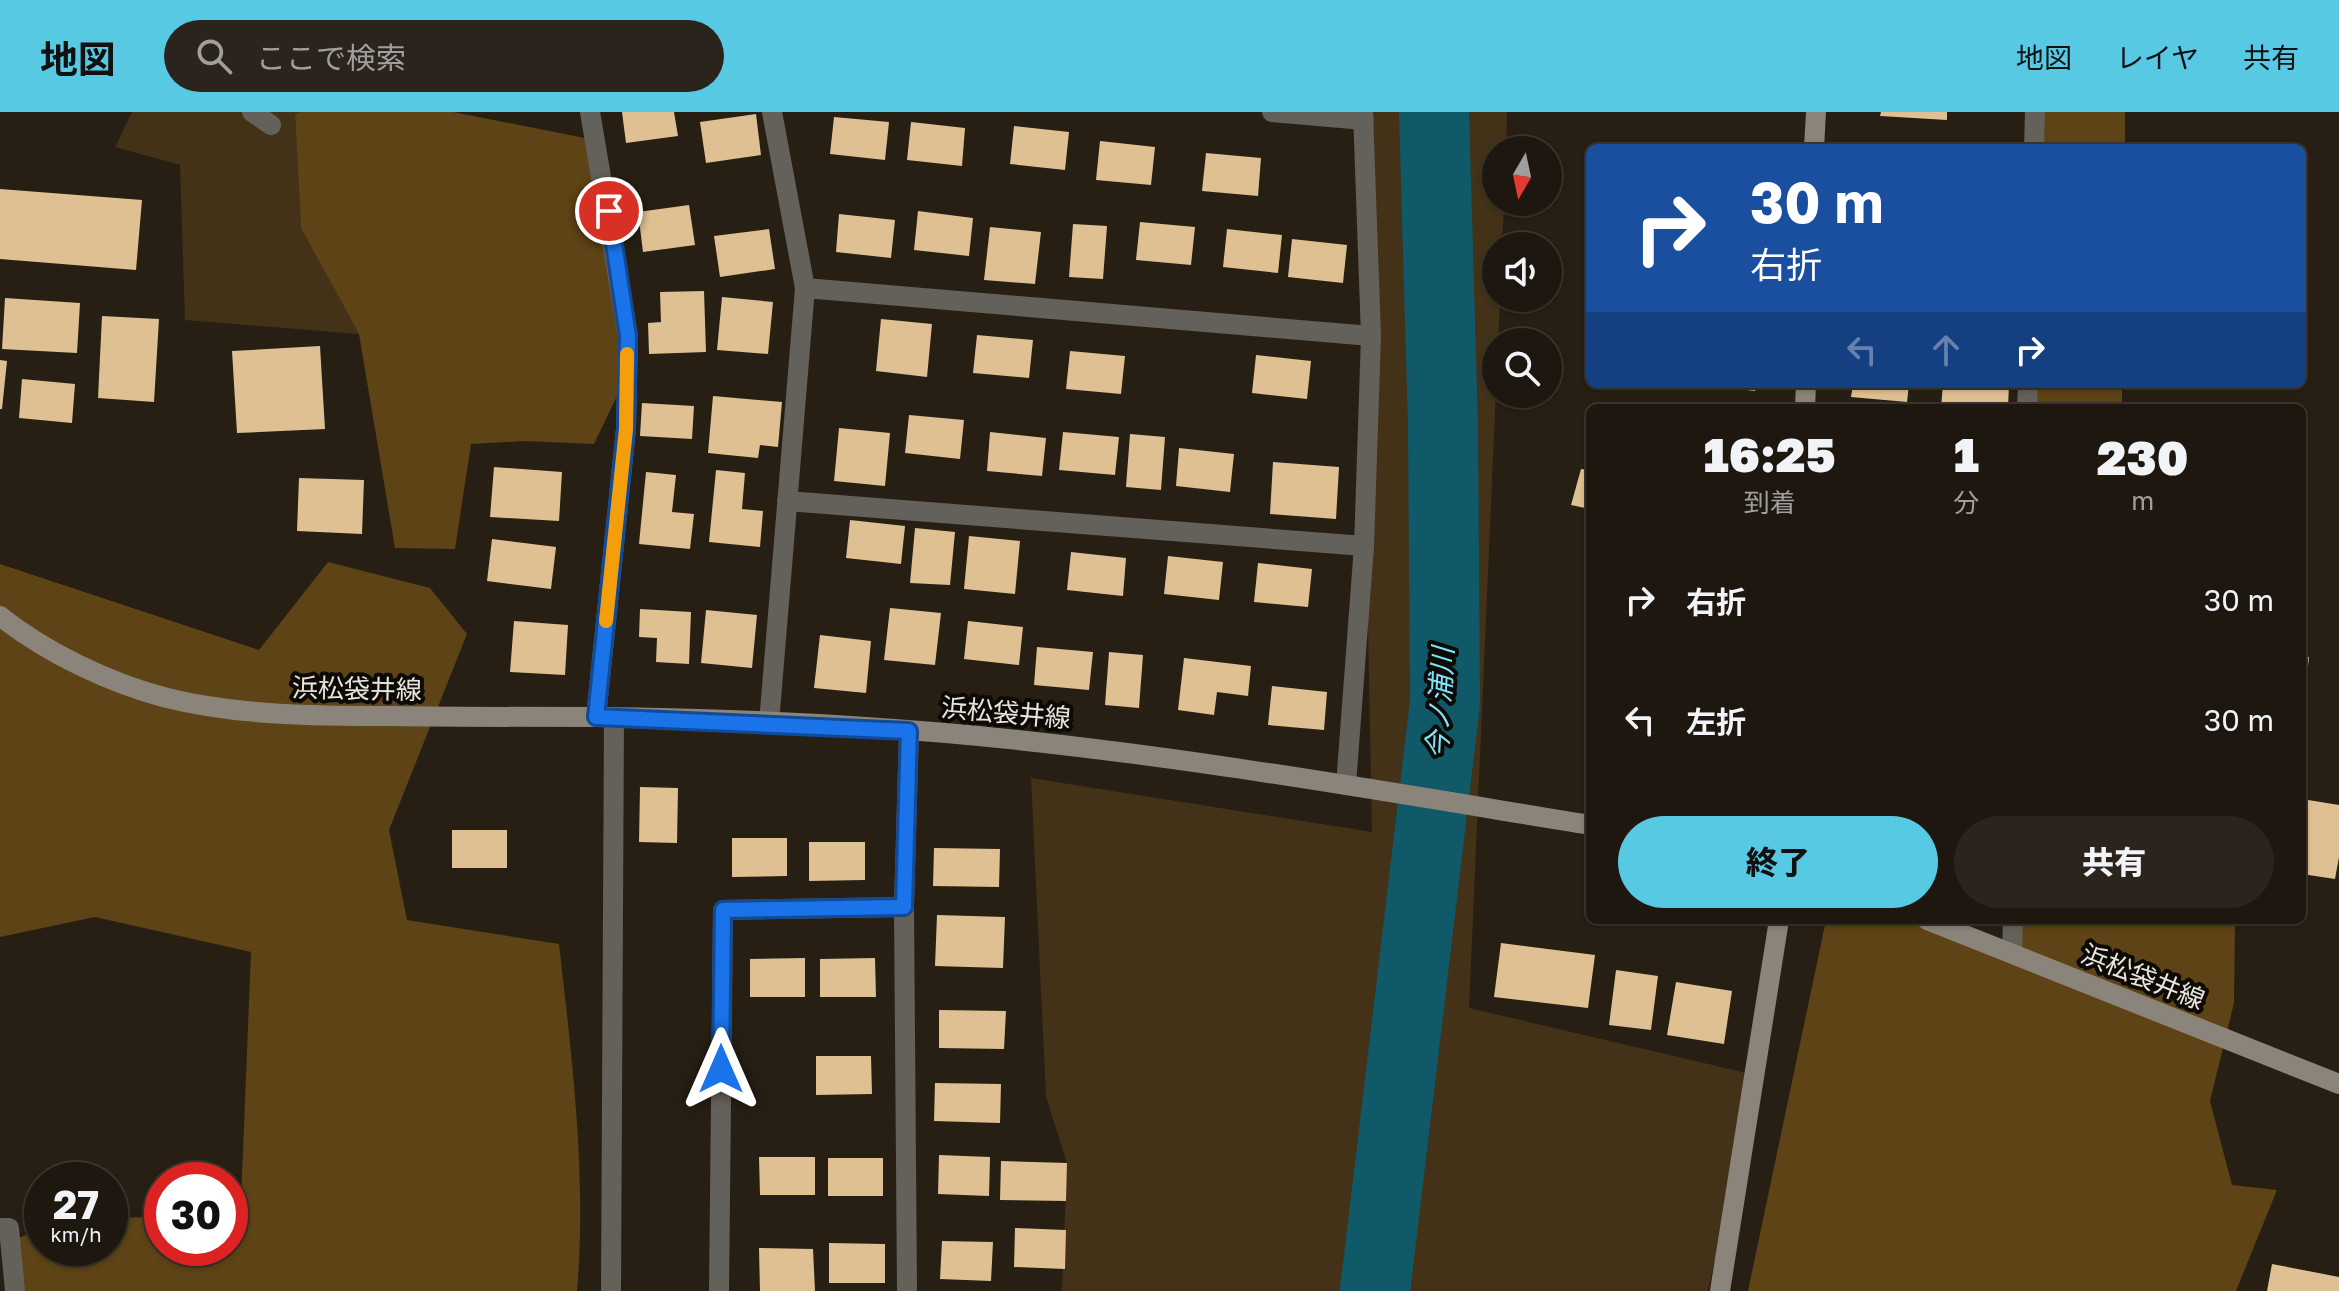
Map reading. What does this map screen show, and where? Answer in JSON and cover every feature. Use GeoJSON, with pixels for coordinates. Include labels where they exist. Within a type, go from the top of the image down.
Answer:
{"type":"FeatureCollection","features":[{"type":"Feature","properties":{"kind":"main road"},"geometry":{"type":"LineString","coordinates":[[1814,144],[1816,112]]}},
{"type":"Feature","properties":{"kind":"main road","name":"浜松袋井線"},"geometry":{"type":"LineString","coordinates":[[0,616],[24,635],[93,671],[165,698],[237,710],[323,716],[605,718],[769,723],[909,731],[1103,748],[1586,824]]}},
{"type":"Feature","properties":{"kind":"main road"},"geometry":{"type":"LineString","coordinates":[[1720,1291],[1778,924]]}},
{"type":"Feature","properties":{"kind":"main road","name":"浜松袋井線"},"geometry":{"type":"LineString","coordinates":[[1937,924],[2339,1084]]}},
{"type":"Feature","properties":{"kind":"street"},"geometry":{"type":"LineString","coordinates":[[252,112],[271,125]]}},
{"type":"Feature","properties":{"kind":"street"},"geometry":{"type":"LineString","coordinates":[[590,112],[628,336],[626,429],[605,718],[611,1291]]}},
{"type":"Feature","properties":{"kind":"street"},"geometry":{"type":"LineString","coordinates":[[769,723],[805,288],[772,112]]}},
{"type":"Feature","properties":{"kind":"street"},"geometry":{"type":"LineString","coordinates":[[1272,112],[1363,116],[1371,336],[1364,546],[1346,785]]}},
{"type":"Feature","properties":{"kind":"street"},"geometry":{"type":"LineString","coordinates":[[2034,144],[2035,112]]}},
{"type":"Feature","properties":{"kind":"street"},"geometry":{"type":"LineString","coordinates":[[805,288],[1371,336]]}},
{"type":"Feature","properties":{"kind":"street"},"geometry":{"type":"LineString","coordinates":[[787,501],[1364,546]]}},
{"type":"Feature","properties":{"kind":"street"},"geometry":{"type":"LineString","coordinates":[[907,1291],[904,907],[909,731]]}},
{"type":"Feature","properties":{"kind":"street"},"geometry":{"type":"LineString","coordinates":[[719,1291],[723,910],[904,907]]}},
{"type":"Feature","properties":{"kind":"street"},"geometry":{"type":"LineString","coordinates":[[2012,953],[2013,924]]}},
{"type":"Feature","properties":{"kind":"street"},"geometry":{"type":"LineString","coordinates":[[0,1228],[9,1228],[15,1291]]}},
{"type":"Feature","properties":{"kind":"shaded area"},"geometry":{"type":"Polygon","coordinates":[[[132,112],[300,112],[295,116],[301,227],[359,334],[185,320],[180,165],[115,147],[132,112]]]}},
{"type":"Feature","properties":{"kind":"shaded area"},"geometry":{"type":"Polygon","coordinates":[[[300,112],[453,112],[595,140],[627,375],[594,444],[524,441],[471,444],[455,549],[395,548],[359,334],[301,228],[295,115],[300,112]]]}},
{"type":"Feature","properties":{"kind":"shaded area"},"geometry":{"type":"Polygon","coordinates":[[[1358,112],[1507,112],[1506,136],[1482,136],[1482,216],[1503,216],[1503,232],[1482,232],[1482,312],[1499,312],[1499,328],[1482,328],[1482,408],[1495,408],[1469,1008],[1755,1075],[1708,1291],[1062,1291],[1067,1163],[1046,1097],[1031,778],[1372,832],[1358,112]]]}},
{"type":"Feature","properties":{"kind":"shaded area"},"geometry":{"type":"Polygon","coordinates":[[[2042,112],[2125,112],[2125,144],[2042,144],[2042,112]]]}},
{"type":"Feature","properties":{"kind":"shaded area"},"geometry":{"type":"Polygon","coordinates":[[[2035,388],[2122,388],[2122,404],[2034,404],[2035,388]]]}},
{"type":"Feature","properties":{"kind":"shaded area"},"geometry":{"type":"Polygon","coordinates":[[[328,562],[430,588],[467,634],[389,830],[407,920],[559,944],[579,1161],[577,1291],[11,1291],[10,1241],[24,1236],[24,1266],[128,1266],[128,1218],[144,1217],[144,1266],[248,1266],[248,1162],[243,1162],[251,952],[95,917],[0,937],[0,564],[259,650],[328,562]]]}},
{"type":"Feature","properties":{"kind":"shaded area"},"geometry":{"type":"Polygon","coordinates":[[[1825,924],[1937,924],[2011,953],[2013,924],[2235,924],[2234,1003],[2210,1101],[2232,1185],[2277,1190],[2236,1291],[1748,1291],[1825,924]]]}},
{"type":"Feature","properties":{"kind":"building"},"geometry":{"type":"Polygon","coordinates":[[[622,112],[674,112],[678,136],[626,143],[622,112]]]}},
{"type":"Feature","properties":{"kind":"building"},"geometry":{"type":"Polygon","coordinates":[[[1881,112],[1947,112],[1947,120],[1880,116],[1881,112]]]}},
{"type":"Feature","properties":{"kind":"building"},"geometry":{"type":"Polygon","coordinates":[[[756,114],[761,155],[706,163],[700,122],[756,114]]]}},
{"type":"Feature","properties":{"kind":"building"},"geometry":{"type":"Polygon","coordinates":[[[834,117],[889,122],[885,160],[830,154],[834,117]]]}},
{"type":"Feature","properties":{"kind":"building"},"geometry":{"type":"Polygon","coordinates":[[[911,122],[965,128],[962,166],[907,160],[911,122]]]}},
{"type":"Feature","properties":{"kind":"building"},"geometry":{"type":"Polygon","coordinates":[[[1014,126],[1069,132],[1065,170],[1010,164],[1014,126]]]}},
{"type":"Feature","properties":{"kind":"building"},"geometry":{"type":"Polygon","coordinates":[[[1100,141],[1155,147],[1151,185],[1096,180],[1100,141]]]}},
{"type":"Feature","properties":{"kind":"building"},"geometry":{"type":"Polygon","coordinates":[[[1206,153],[1261,158],[1258,196],[1202,191],[1206,153]]]}},
{"type":"Feature","properties":{"kind":"building"},"geometry":{"type":"Polygon","coordinates":[[[0,189],[142,200],[136,270],[0,259],[0,189]]]}},
{"type":"Feature","properties":{"kind":"building"},"geometry":{"type":"Polygon","coordinates":[[[689,205],[695,245],[643,252],[638,212],[689,205]]]}},
{"type":"Feature","properties":{"kind":"building"},"geometry":{"type":"Polygon","coordinates":[[[918,211],[973,218],[969,256],[914,250],[918,211]]]}},
{"type":"Feature","properties":{"kind":"building"},"geometry":{"type":"Polygon","coordinates":[[[839,214],[895,220],[891,258],[836,252],[839,214]]]}},
{"type":"Feature","properties":{"kind":"building"},"geometry":{"type":"Polygon","coordinates":[[[1140,222],[1195,227],[1191,265],[1136,260],[1140,222]]]}},
{"type":"Feature","properties":{"kind":"building"},"geometry":{"type":"Polygon","coordinates":[[[1073,224],[1107,226],[1103,279],[1069,277],[1073,224]]]}},
{"type":"Feature","properties":{"kind":"building"},"geometry":{"type":"Polygon","coordinates":[[[990,227],[1041,232],[1035,284],[984,280],[990,227]]]}},
{"type":"Feature","properties":{"kind":"building"},"geometry":{"type":"Polygon","coordinates":[[[769,229],[775,269],[720,277],[714,236],[769,229]]]}},
{"type":"Feature","properties":{"kind":"building"},"geometry":{"type":"Polygon","coordinates":[[[1227,229],[1282,235],[1278,273],[1223,267],[1227,229]]]}},
{"type":"Feature","properties":{"kind":"building"},"geometry":{"type":"Polygon","coordinates":[[[1292,239],[1347,245],[1343,283],[1288,277],[1292,239]]]}},
{"type":"Feature","properties":{"kind":"building"},"geometry":{"type":"Polygon","coordinates":[[[704,291],[706,352],[649,354],[648,323],[661,322],[660,292],[704,291]]]}},
{"type":"Feature","properties":{"kind":"building"},"geometry":{"type":"Polygon","coordinates":[[[722,297],[773,302],[768,354],[717,350],[722,297]]]}},
{"type":"Feature","properties":{"kind":"building"},"geometry":{"type":"Polygon","coordinates":[[[5,298],[80,303],[77,353],[2,349],[5,298]]]}},
{"type":"Feature","properties":{"kind":"building"},"geometry":{"type":"Polygon","coordinates":[[[102,316],[159,319],[154,402],[98,398],[102,316]]]}},
{"type":"Feature","properties":{"kind":"building"},"geometry":{"type":"Polygon","coordinates":[[[881,319],[932,324],[927,377],[876,371],[881,319]]]}},
{"type":"Feature","properties":{"kind":"building"},"geometry":{"type":"Polygon","coordinates":[[[977,335],[1033,340],[1029,378],[973,373],[977,335]]]}},
{"type":"Feature","properties":{"kind":"building"},"geometry":{"type":"Polygon","coordinates":[[[320,346],[325,429],[237,433],[232,351],[320,346]]]}},
{"type":"Feature","properties":{"kind":"building"},"geometry":{"type":"Polygon","coordinates":[[[1070,351],[1125,356],[1121,394],[1066,389],[1070,351]]]}},
{"type":"Feature","properties":{"kind":"building"},"geometry":{"type":"Polygon","coordinates":[[[1256,355],[1311,361],[1307,399],[1252,393],[1256,355]]]}},
{"type":"Feature","properties":{"kind":"building"},"geometry":{"type":"Polygon","coordinates":[[[0,360],[7,361],[2,409],[0,409],[0,360]]]}},
{"type":"Feature","properties":{"kind":"building"},"geometry":{"type":"Polygon","coordinates":[[[22,379],[75,384],[72,423],[19,418],[22,379]]]}},
{"type":"Feature","properties":{"kind":"building"},"geometry":{"type":"Polygon","coordinates":[[[1852,388],[1909,388],[1907,402],[1851,397],[1852,388]]]}},
{"type":"Feature","properties":{"kind":"building"},"geometry":{"type":"Polygon","coordinates":[[[1943,388],[2009,388],[2008,404],[1941,404],[1943,388]]]}},
{"type":"Feature","properties":{"kind":"building"},"geometry":{"type":"Polygon","coordinates":[[[713,396],[782,402],[778,447],[760,445],[758,458],[708,453],[713,396]]]}},
{"type":"Feature","properties":{"kind":"building"},"geometry":{"type":"Polygon","coordinates":[[[642,403],[694,406],[692,439],[640,436],[642,403]]]}},
{"type":"Feature","properties":{"kind":"building"},"geometry":{"type":"Polygon","coordinates":[[[909,415],[964,420],[960,459],[905,453],[909,415]]]}},
{"type":"Feature","properties":{"kind":"building"},"geometry":{"type":"Polygon","coordinates":[[[839,428],[890,433],[885,486],[834,481],[839,428]]]}},
{"type":"Feature","properties":{"kind":"building"},"geometry":{"type":"Polygon","coordinates":[[[990,432],[1046,438],[1042,476],[987,471],[990,432]]]}},
{"type":"Feature","properties":{"kind":"building"},"geometry":{"type":"Polygon","coordinates":[[[1063,432],[1119,437],[1115,475],[1059,470],[1063,432]]]}},
{"type":"Feature","properties":{"kind":"building"},"geometry":{"type":"Polygon","coordinates":[[[1130,434],[1165,437],[1161,490],[1126,487],[1130,434]]]}},
{"type":"Feature","properties":{"kind":"building"},"geometry":{"type":"Polygon","coordinates":[[[1179,448],[1234,454],[1230,492],[1176,486],[1179,448]]]}},
{"type":"Feature","properties":{"kind":"building"},"geometry":{"type":"Polygon","coordinates":[[[1273,462],[1339,467],[1336,519],[1270,514],[1273,462]]]}},
{"type":"Feature","properties":{"kind":"building"},"geometry":{"type":"Polygon","coordinates":[[[494,467],[562,472],[559,521],[490,517],[494,467]]]}},
{"type":"Feature","properties":{"kind":"building"},"geometry":{"type":"Polygon","coordinates":[[[1581,469],[1586,470],[1586,508],[1571,505],[1581,469]]]}},
{"type":"Feature","properties":{"kind":"building"},"geometry":{"type":"Polygon","coordinates":[[[716,470],[745,473],[742,509],[763,511],[760,547],[709,542],[716,470]]]}},
{"type":"Feature","properties":{"kind":"building"},"geometry":{"type":"Polygon","coordinates":[[[646,472],[676,475],[672,512],[694,514],[690,549],[639,544],[646,472]]]}},
{"type":"Feature","properties":{"kind":"building"},"geometry":{"type":"Polygon","coordinates":[[[299,478],[364,480],[362,534],[297,531],[299,478]]]}},
{"type":"Feature","properties":{"kind":"building"},"geometry":{"type":"Polygon","coordinates":[[[850,520],[905,526],[901,564],[846,558],[850,520]]]}},
{"type":"Feature","properties":{"kind":"building"},"geometry":{"type":"Polygon","coordinates":[[[915,528],[955,532],[950,585],[910,583],[915,528]]]}},
{"type":"Feature","properties":{"kind":"building"},"geometry":{"type":"Polygon","coordinates":[[[969,536],[1020,541],[1015,594],[964,589],[969,536]]]}},
{"type":"Feature","properties":{"kind":"building"},"geometry":{"type":"Polygon","coordinates":[[[492,539],[556,547],[551,589],[487,581],[492,539]]]}},
{"type":"Feature","properties":{"kind":"building"},"geometry":{"type":"Polygon","coordinates":[[[1071,552],[1126,558],[1123,596],[1067,590],[1071,552]]]}},
{"type":"Feature","properties":{"kind":"building"},"geometry":{"type":"Polygon","coordinates":[[[1168,556],[1223,562],[1219,600],[1164,594],[1168,556]]]}},
{"type":"Feature","properties":{"kind":"building"},"geometry":{"type":"Polygon","coordinates":[[[1258,563],[1312,569],[1308,607],[1254,602],[1258,563]]]}},
{"type":"Feature","properties":{"kind":"building"},"geometry":{"type":"Polygon","coordinates":[[[890,608],[941,613],[935,665],[884,660],[890,608]]]}},
{"type":"Feature","properties":{"kind":"building"},"geometry":{"type":"Polygon","coordinates":[[[640,609],[691,612],[689,664],[656,662],[657,638],[639,637],[640,609]]]}},
{"type":"Feature","properties":{"kind":"building"},"geometry":{"type":"Polygon","coordinates":[[[706,610],[757,615],[752,668],[701,663],[706,610]]]}},
{"type":"Feature","properties":{"kind":"building"},"geometry":{"type":"Polygon","coordinates":[[[514,621],[568,625],[565,675],[510,672],[514,621]]]}},
{"type":"Feature","properties":{"kind":"building"},"geometry":{"type":"Polygon","coordinates":[[[968,621],[1023,627],[1019,665],[964,659],[968,621]]]}},
{"type":"Feature","properties":{"kind":"building"},"geometry":{"type":"Polygon","coordinates":[[[820,635],[871,641],[866,693],[814,688],[820,635]]]}},
{"type":"Feature","properties":{"kind":"building"},"geometry":{"type":"Polygon","coordinates":[[[1037,647],[1093,652],[1089,690],[1034,685],[1037,647]]]}},
{"type":"Feature","properties":{"kind":"building"},"geometry":{"type":"Polygon","coordinates":[[[1109,652],[1143,655],[1139,708],[1105,705],[1109,652]]]}},
{"type":"Feature","properties":{"kind":"building"},"geometry":{"type":"Polygon","coordinates":[[[2306,657],[2309,657],[2306,686],[2306,657]]]}},
{"type":"Feature","properties":{"kind":"building"},"geometry":{"type":"Polygon","coordinates":[[[1184,658],[1251,666],[1248,696],[1217,692],[1214,715],[1178,710],[1184,658]]]}},
{"type":"Feature","properties":{"kind":"building"},"geometry":{"type":"Polygon","coordinates":[[[1272,686],[1327,692],[1324,730],[1268,725],[1272,686]]]}},
{"type":"Feature","properties":{"kind":"building"},"geometry":{"type":"Polygon","coordinates":[[[640,787],[678,788],[677,843],[639,842],[640,787]]]}},
{"type":"Feature","properties":{"kind":"building"},"geometry":{"type":"Polygon","coordinates":[[[2306,800],[2339,805],[2339,857],[2335,879],[2306,875],[2306,800]]]}},
{"type":"Feature","properties":{"kind":"building"},"geometry":{"type":"Polygon","coordinates":[[[452,830],[507,830],[507,868],[452,868],[452,830]]]}},
{"type":"Feature","properties":{"kind":"building"},"geometry":{"type":"Polygon","coordinates":[[[732,838],[787,838],[787,876],[732,877],[732,838]]]}},
{"type":"Feature","properties":{"kind":"building"},"geometry":{"type":"Polygon","coordinates":[[[809,842],[865,842],[865,880],[809,881],[809,842]]]}},
{"type":"Feature","properties":{"kind":"building"},"geometry":{"type":"Polygon","coordinates":[[[934,848],[1000,849],[999,887],[933,886],[934,848]]]}},
{"type":"Feature","properties":{"kind":"building"},"geometry":{"type":"Polygon","coordinates":[[[937,915],[1005,917],[1003,968],[935,966],[937,915]]]}},
{"type":"Feature","properties":{"kind":"building"},"geometry":{"type":"Polygon","coordinates":[[[1501,943],[1595,955],[1588,1008],[1494,997],[1501,943]]]}},
{"type":"Feature","properties":{"kind":"building"},"geometry":{"type":"Polygon","coordinates":[[[805,958],[805,997],[750,997],[750,959],[805,958]]]}},
{"type":"Feature","properties":{"kind":"building"},"geometry":{"type":"Polygon","coordinates":[[[875,958],[876,997],[820,997],[820,959],[875,958]]]}},
{"type":"Feature","properties":{"kind":"building"},"geometry":{"type":"Polygon","coordinates":[[[1616,970],[1658,976],[1651,1030],[1609,1025],[1616,970]]]}},
{"type":"Feature","properties":{"kind":"building"},"geometry":{"type":"Polygon","coordinates":[[[1676,982],[1732,991],[1724,1044],[1667,1035],[1676,982]]]}},
{"type":"Feature","properties":{"kind":"building"},"geometry":{"type":"Polygon","coordinates":[[[939,1010],[1006,1011],[1004,1049],[939,1048],[939,1010]]]}},
{"type":"Feature","properties":{"kind":"building"},"geometry":{"type":"Polygon","coordinates":[[[816,1056],[871,1056],[872,1094],[816,1095],[816,1056]]]}},
{"type":"Feature","properties":{"kind":"building"},"geometry":{"type":"Polygon","coordinates":[[[935,1083],[1001,1084],[1000,1123],[934,1121],[935,1083]]]}},
{"type":"Feature","properties":{"kind":"building"},"geometry":{"type":"Polygon","coordinates":[[[939,1155],[990,1157],[989,1196],[938,1194],[939,1155]]]}},
{"type":"Feature","properties":{"kind":"building"},"geometry":{"type":"Polygon","coordinates":[[[759,1157],[815,1157],[815,1195],[760,1195],[759,1157]]]}},
{"type":"Feature","properties":{"kind":"building"},"geometry":{"type":"Polygon","coordinates":[[[828,1158],[883,1158],[883,1196],[828,1196],[828,1158]]]}},
{"type":"Feature","properties":{"kind":"building"},"geometry":{"type":"Polygon","coordinates":[[[1001,1161],[1067,1163],[1066,1201],[1000,1200],[1001,1161]]]}},
{"type":"Feature","properties":{"kind":"building"},"geometry":{"type":"Polygon","coordinates":[[[1015,1228],[1066,1230],[1065,1269],[1014,1267],[1015,1228]]]}},
{"type":"Feature","properties":{"kind":"building"},"geometry":{"type":"Polygon","coordinates":[[[942,1241],[993,1242],[991,1281],[940,1279],[942,1241]]]}},
{"type":"Feature","properties":{"kind":"building"},"geometry":{"type":"Polygon","coordinates":[[[829,1243],[885,1244],[885,1283],[829,1283],[829,1243]]]}},
{"type":"Feature","properties":{"kind":"building"},"geometry":{"type":"Polygon","coordinates":[[[759,1248],[813,1249],[815,1291],[760,1291],[759,1248]]]}},
{"type":"Feature","properties":{"kind":"building"},"geometry":{"type":"Polygon","coordinates":[[[2272,1264],[2339,1277],[2339,1291],[2267,1291],[2272,1264]]]}},
{"type":"Feature","properties":{"kind":"waterway","name":"今ノ浦川"},"geometry":{"type":"LineString","coordinates":[[1375,1291],[1445,703],[1443,426],[1434,112]]}},
{"type":"Feature","properties":{"kind":"slow traffic"},"geometry":{"type":"LineString","coordinates":[[606,621],[626,429],[627,354]]}},
{"type":"Feature","properties":{"kind":"route"},"geometry":{"type":"LineString","coordinates":[[609,211],[628,336],[626,429],[596,717],[909,731],[904,907],[723,910],[721,1069]]}}]}
